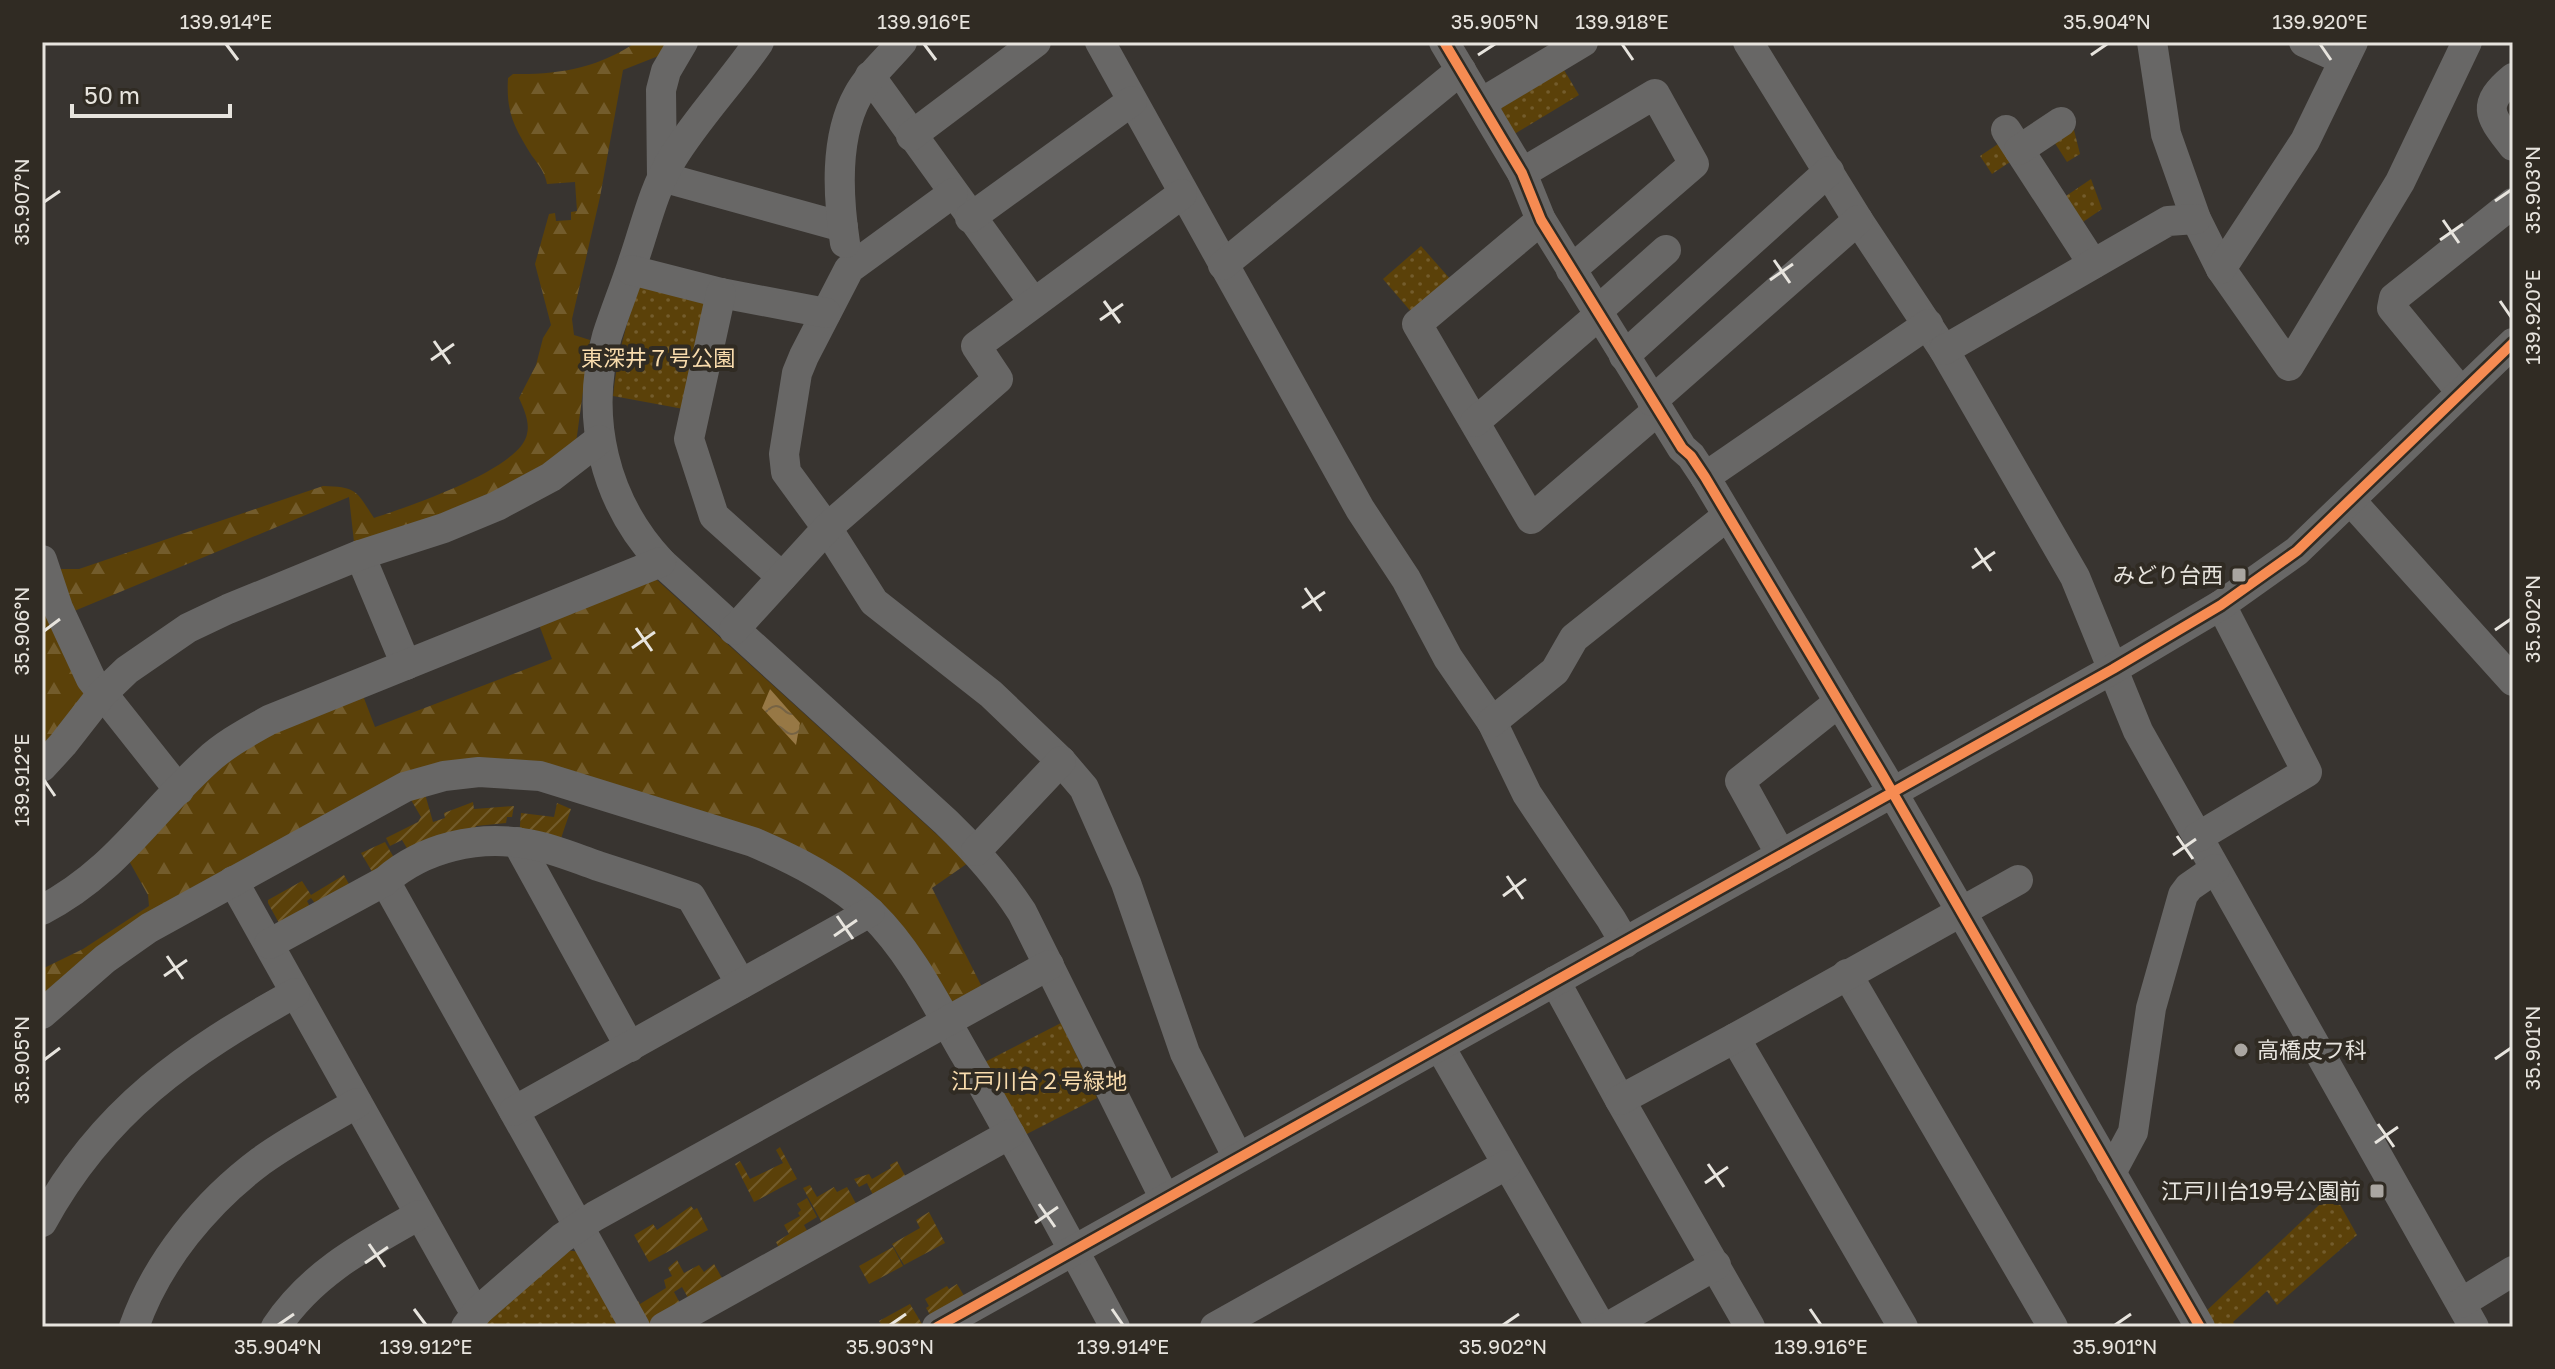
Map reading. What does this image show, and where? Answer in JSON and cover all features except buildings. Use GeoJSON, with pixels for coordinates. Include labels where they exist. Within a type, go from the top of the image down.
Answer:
{"type":"FeatureCollection","features":[{"type":"Feature","properties":{"kind":"street"},"geometry":{"type":"LineString","coordinates":[[662,177],[661,90],[666,71],[683,42]]}},
{"type":"Feature","properties":{"kind":"street"},"geometry":{"type":"LineString","coordinates":[[759,42],[682,145],[662,177],[607,337],[601,368],[599,440],[615,495],[640,538],[661,562],[976,851],[1014,899],[1165,1199]]}},
{"type":"Feature","properties":{"kind":"street"},"geometry":{"type":"LineString","coordinates":[[849,269],[843,227],[842,141],[856,97],[870,76],[902,42]]}},
{"type":"Feature","properties":{"kind":"street"},"geometry":{"type":"LineString","coordinates":[[911,136],[1036,42]]}},
{"type":"Feature","properties":{"kind":"street"},"geometry":{"type":"LineString","coordinates":[[1100,42],[1360,509],[1419,601],[1448,658],[1492,722],[1527,794],[1625,943]]}},
{"type":"Feature","properties":{"kind":"street"},"geometry":{"type":"LineString","coordinates":[[1444,42],[1522,173],[1541,220],[1655,406],[1705,477],[1892,791],[2197,1326]]}},
{"type":"Feature","properties":{"kind":"street"},"geometry":{"type":"LineString","coordinates":[[1481,103],[1583,42]]}},
{"type":"Feature","properties":{"kind":"street"},"geometry":{"type":"LineString","coordinates":[[1748,42],[1858,220],[1944,350],[2075,577],[2138,731],[2467,1315],[2513,1271]]}},
{"type":"Feature","properties":{"kind":"street"},"geometry":{"type":"LineString","coordinates":[[2152,42],[2166,134],[2196,219],[2221,269],[2289,366],[2400,182],[2467,42]]}},
{"type":"Feature","properties":{"kind":"street"},"geometry":{"type":"LineString","coordinates":[[2221,269],[2305,141],[2348,51],[2304,42]]}},
{"type":"Feature","properties":{"kind":"street"},"geometry":{"type":"LineString","coordinates":[[1223,265],[1461,70]]}},
{"type":"Feature","properties":{"kind":"street"},"geometry":{"type":"LineString","coordinates":[[870,76],[1033,302]]}},
{"type":"Feature","properties":{"kind":"street"},"geometry":{"type":"LineString","coordinates":[[2513,78],[2501,88],[2491,108],[2491,117],[2513,146]]}},
{"type":"Feature","properties":{"kind":"street"},"geometry":{"type":"LineString","coordinates":[[2447,86],[2491,108]]}},
{"type":"Feature","properties":{"kind":"street"},"geometry":{"type":"LineString","coordinates":[[1522,173],[1655,94],[1694,164],[1571,270]]}},
{"type":"Feature","properties":{"kind":"street"},"geometry":{"type":"LineString","coordinates":[[970,218],[1132,101]]}},
{"type":"Feature","properties":{"kind":"street"},"geometry":{"type":"LineString","coordinates":[[2061,122],[2013,140],[2093,264]]}},
{"type":"Feature","properties":{"kind":"street"},"geometry":{"type":"LineString","coordinates":[[1624,356],[1829,171]]}},
{"type":"Feature","properties":{"kind":"street"},"geometry":{"type":"LineString","coordinates":[[662,177],[843,227]]}},
{"type":"Feature","properties":{"kind":"street"},"geometry":{"type":"LineString","coordinates":[[953,193],[849,269],[797,373],[784,454],[786,472],[827,528],[874,602],[991,694],[1061,761],[1084,788],[1120,869],[1185,1053],[1238,1158]]}},
{"type":"Feature","properties":{"kind":"street"},"geometry":{"type":"LineString","coordinates":[[734,630],[827,528],[998,379],[976,346],[1182,194]]}},
{"type":"Feature","properties":{"kind":"street"},"geometry":{"type":"LineString","coordinates":[[2461,392],[2392,308],[2394,298],[2513,203]]}},
{"type":"Feature","properties":{"kind":"street"},"geometry":{"type":"LineString","coordinates":[[1944,350],[2168,221],[2196,219]]}},
{"type":"Feature","properties":{"kind":"street"},"geometry":{"type":"LineString","coordinates":[[1541,220],[1417,324],[1531,519],[1858,220]]}},
{"type":"Feature","properties":{"kind":"street"},"geometry":{"type":"LineString","coordinates":[[1475,422],[1599,315],[1603,306],[1666,250]]}},
{"type":"Feature","properties":{"kind":"street"},"geometry":{"type":"LineString","coordinates":[[631,270],[721,293],[826,313]]}},
{"type":"Feature","properties":{"kind":"street"},"geometry":{"type":"LineString","coordinates":[[721,293],[689,439],[714,516],[782,577]]}},
{"type":"Feature","properties":{"kind":"street"},"geometry":{"type":"LineString","coordinates":[[1705,477],[1928,324]]}},
{"type":"Feature","properties":{"kind":"street"},"geometry":{"type":"LineString","coordinates":[[937,1327],[2113,669],[2221,605],[2297,551],[2513,343]]}},
{"type":"Feature","properties":{"kind":"street"},"geometry":{"type":"LineString","coordinates":[[42,767],[102,694],[127,670],[188,628],[360,555],[444,528],[497,506],[551,477],[599,440]]}},
{"type":"Feature","properties":{"kind":"street"},"geometry":{"type":"LineString","coordinates":[[2351,501],[2513,681]]}},
{"type":"Feature","properties":{"kind":"street"},"geometry":{"type":"LineString","coordinates":[[1492,722],[1555,671],[1574,638],[1727,516]]}},
{"type":"Feature","properties":{"kind":"street"},"geometry":{"type":"LineString","coordinates":[[360,555],[406,665]]}},
{"type":"Feature","properties":{"kind":"street"},"geometry":{"type":"LineString","coordinates":[[42,560],[68,632],[91,679],[179,790]]}},
{"type":"Feature","properties":{"kind":"street"},"geometry":{"type":"LineString","coordinates":[[42,910],[98,874],[125,850],[208,759],[247,732],[269,720],[661,562]]}},
{"type":"Feature","properties":{"kind":"street"},"geometry":{"type":"LineString","coordinates":[[2198,837],[2307,772],[2221,605]]}},
{"type":"Feature","properties":{"kind":"street"},"geometry":{"type":"LineString","coordinates":[[1781,855],[1740,781],[1839,702]]}},
{"type":"Feature","properties":{"kind":"street"},"geometry":{"type":"LineString","coordinates":[[976,851],[1061,761]]}},
{"type":"Feature","properties":{"kind":"street"},"geometry":{"type":"LineString","coordinates":[[42,1014],[105,959],[138,936],[405,787],[444,776],[479,772],[515,773],[571,784],[753,842],[815,873],[870,912],[899,945],[946,1021],[1115,1327]]}},
{"type":"Feature","properties":{"kind":"street"},"geometry":{"type":"LineString","coordinates":[[269,944],[385,881],[402,866],[433,852],[473,842],[517,842],[691,897],[741,984]]}},
{"type":"Feature","properties":{"kind":"street"},"geometry":{"type":"LineString","coordinates":[[517,842],[630,1047]]}},
{"type":"Feature","properties":{"kind":"street"},"geometry":{"type":"LineString","coordinates":[[2111,1173],[2133,1132],[2151,1008],[2183,895],[2189,887],[2215,869]]}},
{"type":"Feature","properties":{"kind":"street"},"geometry":{"type":"LineString","coordinates":[[1620,1100],[2018,880]]}},
{"type":"Feature","properties":{"kind":"street"},"geometry":{"type":"LineString","coordinates":[[233,881],[470,1304],[472,1319]]}},
{"type":"Feature","properties":{"kind":"street"},"geometry":{"type":"LineString","coordinates":[[385,881],[635,1327]]}},
{"type":"Feature","properties":{"kind":"street"},"geometry":{"type":"LineString","coordinates":[[514,1111],[870,912]]}},
{"type":"Feature","properties":{"kind":"street"},"geometry":{"type":"LineString","coordinates":[[472,1319],[579,1226],[1049,965]]}},
{"type":"Feature","properties":{"kind":"street"},"geometry":{"type":"LineString","coordinates":[[1847,974],[2053,1327]]}},
{"type":"Feature","properties":{"kind":"street"},"geometry":{"type":"LineString","coordinates":[[1555,981],[1750,1327]]}},
{"type":"Feature","properties":{"kind":"street"},"geometry":{"type":"LineString","coordinates":[[42,1222],[78,1165],[153,1085],[216,1038],[295,993]]}},
{"type":"Feature","properties":{"kind":"street"},"geometry":{"type":"LineString","coordinates":[[1735,1038],[1903,1327]]}},
{"type":"Feature","properties":{"kind":"street"},"geometry":{"type":"LineString","coordinates":[[1440,1047],[1601,1327]]}},
{"type":"Feature","properties":{"kind":"street"},"geometry":{"type":"LineString","coordinates":[[134,1327],[171,1255],[213,1203],[262,1160],[357,1103]]}},
{"type":"Feature","properties":{"kind":"street"},"geometry":{"type":"LineString","coordinates":[[664,1327],[1010,1134]]}},
{"type":"Feature","properties":{"kind":"street"},"geometry":{"type":"LineString","coordinates":[[1215,1327],[1506,1165]]}},
{"type":"Feature","properties":{"kind":"street"},"geometry":{"type":"LineString","coordinates":[[276,1327],[321,1275],[419,1215]]}},
{"type":"Feature","properties":{"kind":"street"},"geometry":{"type":"LineString","coordinates":[[1608,1327],[1716,1265]]}},
{"type":"Feature","properties":{"kind":"green space"},"geometry":{"type":"Polygon","coordinates":[[[636,42],[672,42],[666,53],[623,70],[600,197],[572,319],[574,335],[590,340],[576,443],[494,499],[354,542],[349,497],[67,614],[52,569],[79,569],[323,486],[355,492],[374,518],[461,485],[485,473],[520,447],[528,425],[519,398],[551,325],[535,264],[549,214],[555,213],[556,221],[571,220],[571,212],[577,211],[575,182],[547,184],[520,136],[510,110],[508,78],[513,74],[546,73],[592,64],[636,42]]]}},
{"type":"Feature","properties":{"kind":"green space"},"geometry":{"type":"Polygon","coordinates":[[[1561,65],[1579,95],[1511,136],[1499,102],[1561,65]]]}},
{"type":"Feature","properties":{"kind":"green space"},"geometry":{"type":"Polygon","coordinates":[[[2072,122],[2080,154],[2067,162],[2051,137],[2072,122]]]}},
{"type":"Feature","properties":{"kind":"green space"},"geometry":{"type":"Polygon","coordinates":[[[2004,140],[2016,158],[1992,174],[1980,156],[2004,140]]]}},
{"type":"Feature","properties":{"kind":"green space"},"geometry":{"type":"Polygon","coordinates":[[[2091,179],[2102,209],[2077,226],[2060,200],[2091,179]]]}},
{"type":"Feature","properties":{"kind":"green space"},"geometry":{"type":"Polygon","coordinates":[[[1421,246],[1452,281],[1413,314],[1383,279],[1421,246]]]}},
{"type":"Feature","properties":{"kind":"green space","name":"東深井７号公園"},"geometry":{"type":"Polygon","coordinates":[[[639,287],[707,295],[689,410],[613,396],[623,340],[639,287]]]}},
{"type":"Feature","properties":{"kind":"green space"},"geometry":{"type":"Polygon","coordinates":[[[648,577],[657,580],[968,863],[932,888],[983,989],[953,1004],[852,890],[472,764],[42,1003],[42,969],[83,949],[149,906],[148,895],[128,859],[237,748],[362,693],[375,727],[552,659],[538,622],[648,577]]]}},
{"type":"Feature","properties":{"kind":"green space"},"geometry":{"type":"Polygon","coordinates":[[[42,581],[92,693],[42,755],[42,581]]]}},
{"type":"Feature","properties":{"kind":"green space"},"geometry":{"type":"Polygon","coordinates":[[[423,787],[433,822],[445,818],[444,813],[473,802],[474,809],[514,806],[512,817],[507,817],[506,823],[476,826],[476,836],[411,855],[402,840],[390,846],[386,838],[418,822],[421,817],[407,793],[423,787]]]}},
{"type":"Feature","properties":{"kind":"green space"},"geometry":{"type":"Polygon","coordinates":[[[557,803],[571,809],[558,847],[519,837],[521,813],[554,817],[557,803]]]}},
{"type":"Feature","properties":{"kind":"green space"},"geometry":{"type":"Polygon","coordinates":[[[385,842],[397,863],[374,875],[361,853],[385,842]]]}},
{"type":"Feature","properties":{"kind":"green space"},"geometry":{"type":"Polygon","coordinates":[[[344,875],[351,888],[317,906],[311,898],[307,901],[311,909],[280,925],[268,900],[302,881],[311,895],[344,875]]]}},
{"type":"Feature","properties":{"kind":"green space","name":"江戸川台２号緑地"},"geometry":{"type":"Polygon","coordinates":[[[1061,1023],[1097,1098],[1021,1137],[979,1065],[1061,1023]]]}},
{"type":"Feature","properties":{"kind":"green space"},"geometry":{"type":"Polygon","coordinates":[[[780,1147],[797,1179],[754,1202],[735,1164],[740,1161],[750,1179],[783,1163],[776,1150],[780,1147]]]}},
{"type":"Feature","properties":{"kind":"green space"},"geometry":{"type":"Polygon","coordinates":[[[897,1161],[909,1183],[873,1195],[867,1183],[859,1187],[854,1179],[869,1174],[872,1179],[897,1161]]]}},
{"type":"Feature","properties":{"kind":"green space"},"geometry":{"type":"Polygon","coordinates":[[[810,1185],[817,1197],[834,1187],[837,1192],[847,1187],[860,1211],[826,1230],[803,1188],[810,1185]]]}},
{"type":"Feature","properties":{"kind":"green space"},"geometry":{"type":"Polygon","coordinates":[[[2333,1192],[2357,1235],[2277,1305],[2267,1291],[2233,1322],[2237,1327],[2210,1327],[2203,1314],[2333,1192]]]}},
{"type":"Feature","properties":{"kind":"green space"},"geometry":{"type":"Polygon","coordinates":[[[807,1198],[817,1217],[804,1225],[811,1238],[782,1254],[776,1242],[789,1234],[784,1225],[800,1216],[798,1213],[801,1210],[797,1204],[807,1198]]]}},
{"type":"Feature","properties":{"kind":"green space"},"geometry":{"type":"Polygon","coordinates":[[[691,1206],[694,1210],[697,1208],[708,1230],[649,1262],[634,1235],[653,1224],[657,1230],[691,1206]]]}},
{"type":"Feature","properties":{"kind":"green space"},"geometry":{"type":"Polygon","coordinates":[[[929,1212],[945,1243],[904,1265],[892,1244],[920,1228],[916,1220],[929,1212]]]}},
{"type":"Feature","properties":{"kind":"green space"},"geometry":{"type":"Polygon","coordinates":[[[893,1247],[903,1266],[869,1284],[859,1266],[893,1247]]]}},
{"type":"Feature","properties":{"kind":"green space"},"geometry":{"type":"Polygon","coordinates":[[[564,1250],[582,1252],[624,1327],[478,1327],[564,1250]]]}},
{"type":"Feature","properties":{"kind":"green space"},"geometry":{"type":"Polygon","coordinates":[[[677,1260],[684,1273],[699,1265],[704,1272],[714,1264],[726,1285],[692,1305],[682,1287],[674,1292],[682,1307],[654,1326],[643,1322],[633,1304],[638,1301],[640,1304],[666,1288],[664,1280],[672,1276],[668,1268],[677,1260]]]}},
{"type":"Feature","properties":{"kind":"green space"},"geometry":{"type":"Polygon","coordinates":[[[957,1284],[966,1299],[932,1318],[925,1299],[947,1286],[949,1289],[957,1284]]]}},
{"type":"Feature","properties":{"kind":"green space"},"geometry":{"type":"Polygon","coordinates":[[[910,1304],[922,1324],[917,1327],[883,1327],[879,1321],[910,1304]]]}},
{"type":"Feature","properties":{"kind":"water"},"geometry":{"type":"Polygon","coordinates":[[[770,689],[800,723],[796,745],[762,708],[770,689]]]}},
{"type":"Feature","properties":{"kind":"cycle path"},"geometry":{"type":"LineString","coordinates":[[1444,42],[1522,173],[1541,220],[1682,448],[1705,477],[1882,774],[2200,1327]]}},
{"type":"Feature","properties":{"kind":"cycle path"},"geometry":{"type":"LineString","coordinates":[[937,1327],[2113,669],[2221,605],[2297,551],[2513,343]]}},
{"type":"Feature","properties":{"kind":"place","name":"みどり台西"},"geometry":{"type":"Point","coordinates":[2239,575]}},
{"type":"Feature","properties":{"kind":"place","name":"高橋皮フ科"},"geometry":{"type":"Point","coordinates":[2241,1050]}},
{"type":"Feature","properties":{"kind":"place","name":"江戸川台19号公園前"},"geometry":{"type":"Point","coordinates":[2377,1191]}}]}
